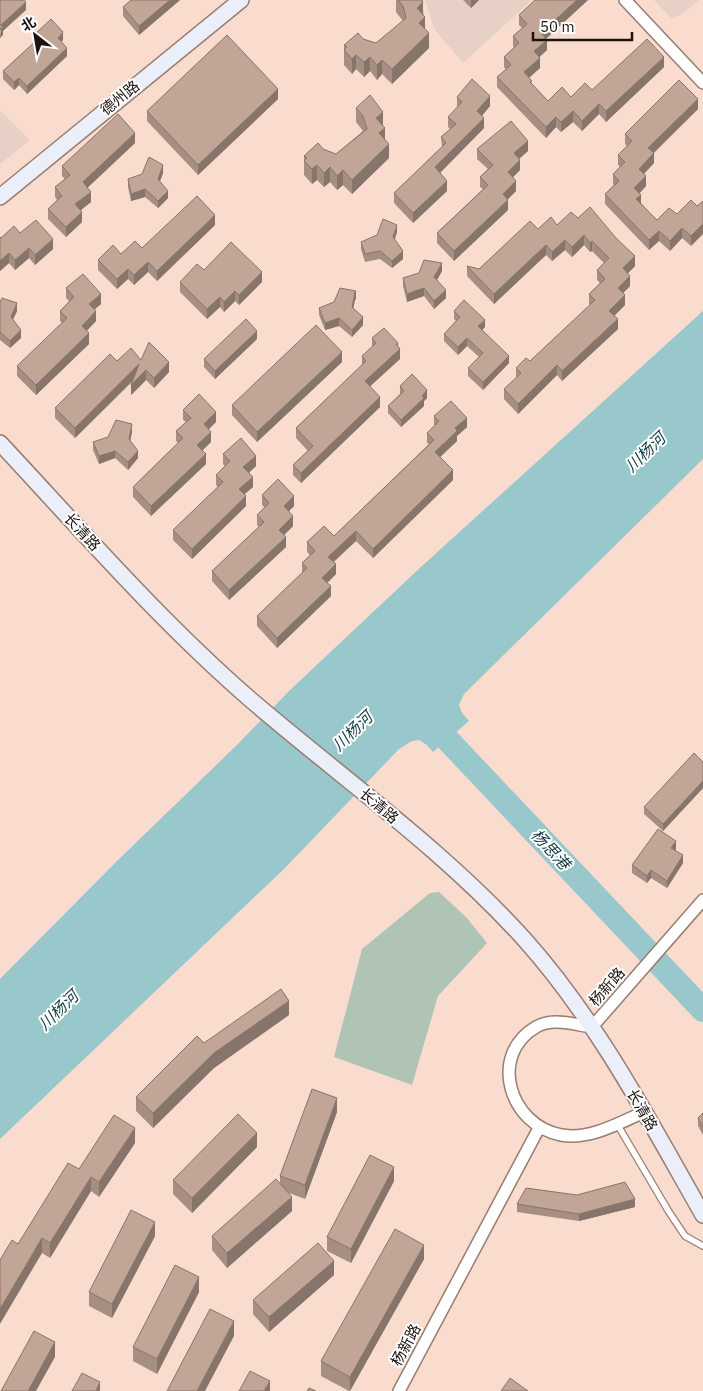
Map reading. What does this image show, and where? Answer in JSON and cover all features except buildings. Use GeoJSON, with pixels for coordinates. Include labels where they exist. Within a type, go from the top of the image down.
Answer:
{"type":"FeatureCollection","features":[{"type":"Feature","properties":{"kind":"main road","name":"德州路"},"geometry":{"type":"LineString","coordinates":[[0,197],[241,0]]}},
{"type":"Feature","properties":{"kind":"main road","name":"长清路"},"geometry":{"type":"LineString","coordinates":[[0,443],[156,610],[202,656],[435,852],[483,896],[525,940],[557,978],[592,1027],[644,1112],[703,1215]]}},
{"type":"Feature","properties":{"kind":"street"},"geometry":{"type":"LineString","coordinates":[[625,0],[703,83]]}},
{"type":"Feature","properties":{"kind":"street","name":"杨新路"},"geometry":{"type":"LineString","coordinates":[[644,1112],[607,1129],[582,1136],[562,1135],[539,1128],[524,1114],[512,1095],[509,1073],[513,1055],[522,1038],[537,1026],[556,1022],[592,1027],[703,900]]}},
{"type":"Feature","properties":{"kind":"street","name":"杨新路"},"geometry":{"type":"LineString","coordinates":[[399,1391],[539,1128]]}},
{"type":"Feature","properties":{"kind":"lane"},"geometry":{"type":"LineString","coordinates":[[617,1124],[685,1236],[703,1246]]}},
{"type":"Feature","properties":{"kind":"shaded area"},"geometry":{"type":"Polygon","coordinates":[[[425,0],[532,0],[463,63],[435,30],[425,0]]]}},
{"type":"Feature","properties":{"kind":"shaded area"},"geometry":{"type":"Polygon","coordinates":[[[654,0],[699,0],[681,15],[671,18],[654,0]]]}},
{"type":"Feature","properties":{"kind":"shaded area"},"geometry":{"type":"Polygon","coordinates":[[[0,110],[30,140],[0,164],[0,110]]]}},
{"type":"Feature","properties":{"kind":"green space"},"geometry":{"type":"Polygon","coordinates":[[[439,892],[466,917],[487,943],[438,996],[412,1085],[334,1057],[362,949],[430,893],[439,892]]]}},
{"type":"Feature","properties":{"kind":"water","name":"川杨河"},"geometry":{"type":"Polygon","coordinates":[[[703,311],[703,459],[464,694],[459,705],[462,713],[469,721],[433,752],[419,740],[412,741],[399,749],[284,869],[0,1139],[0,979],[117,861],[239,743],[289,691],[422,566],[703,311]]]}},
{"type":"Feature","properties":{"kind":"waterway","name":"杨思港"},"geometry":{"type":"LineString","coordinates":[[426,717],[703,1010]]}}]}
